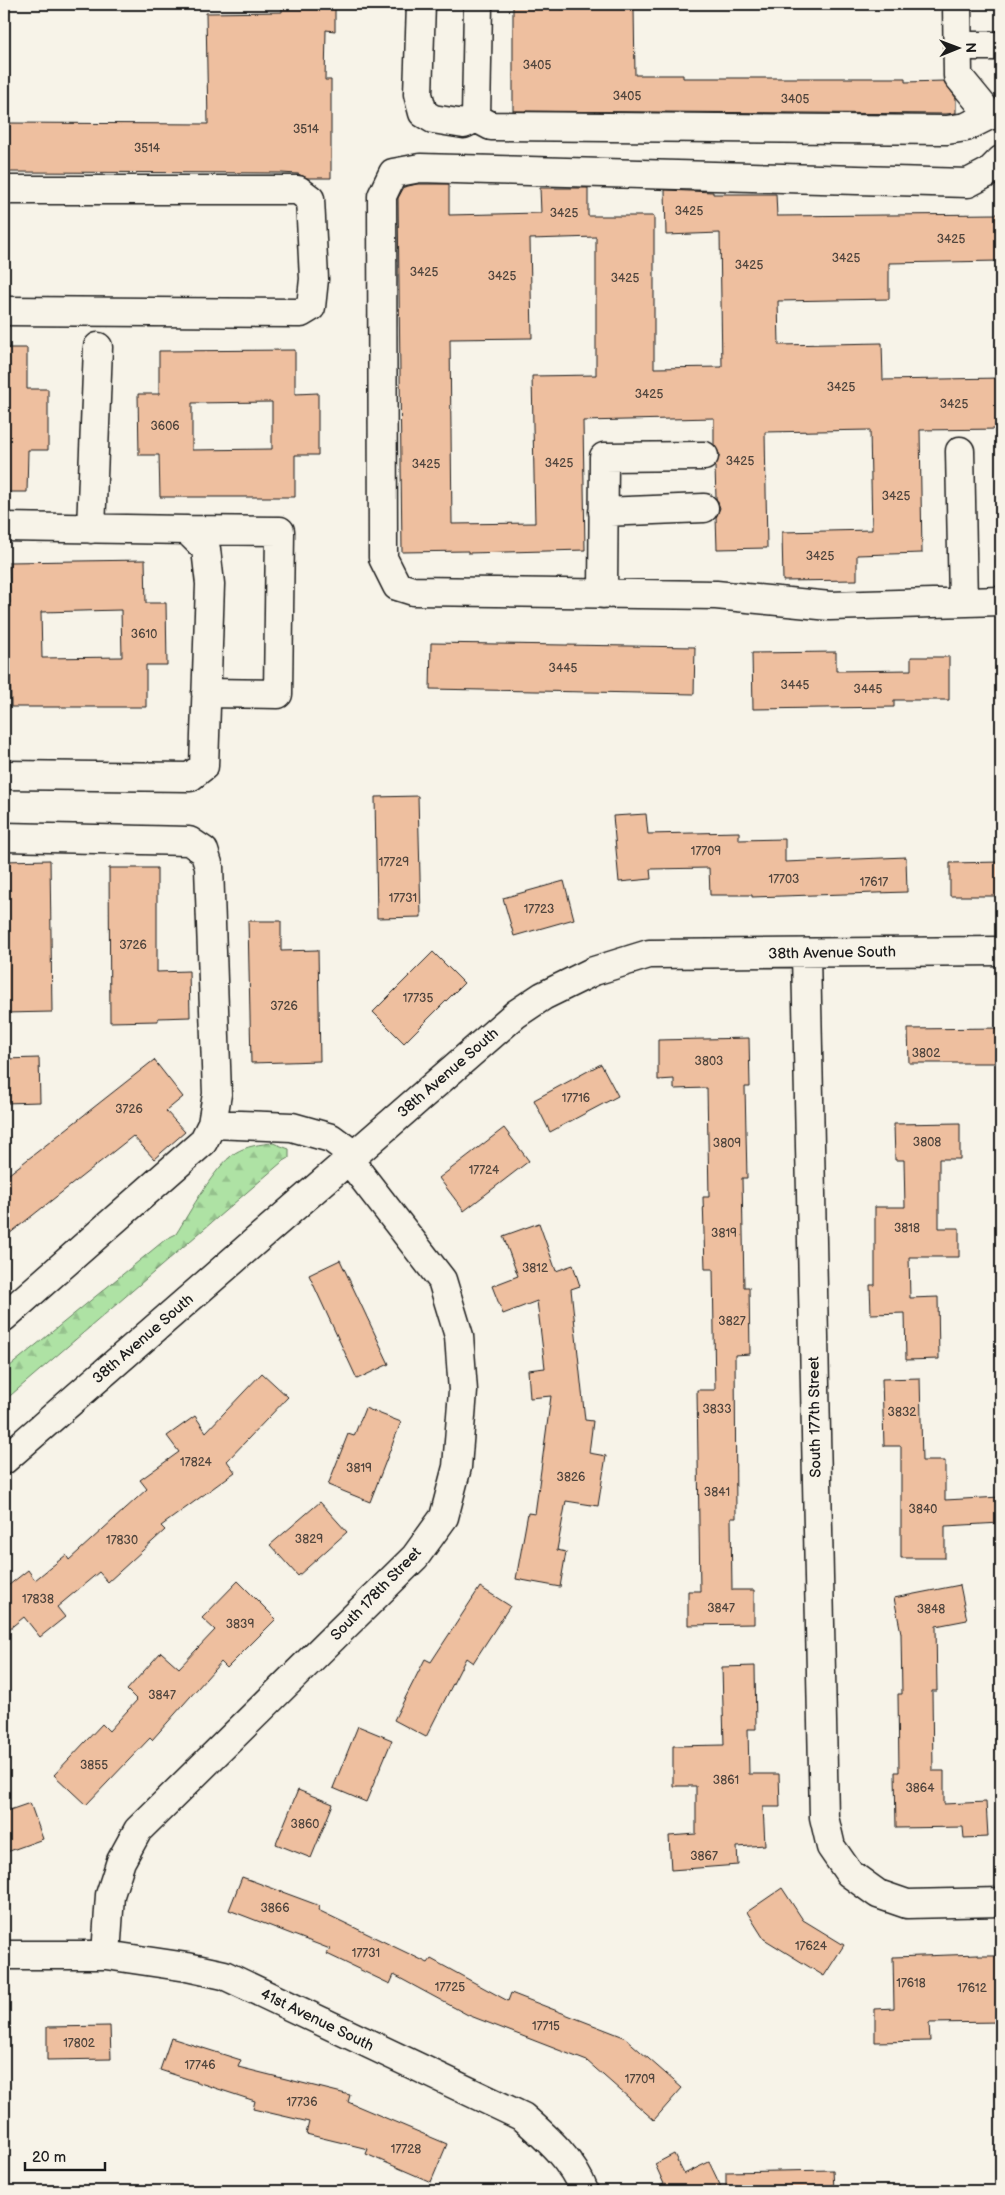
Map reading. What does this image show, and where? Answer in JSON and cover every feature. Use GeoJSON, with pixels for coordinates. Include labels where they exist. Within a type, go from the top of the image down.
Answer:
{"type":"FeatureCollection","features":[{"type":"Feature","properties":{"kind":"street"},"geometry":{"type":"LineString","coordinates":[[421,4],[418,94],[423,113],[433,119],[464,124],[476,118]]}},
{"type":"Feature","properties":{"kind":"street"},"geometry":{"type":"LineString","coordinates":[[476,118],[478,4]]}},
{"type":"Feature","properties":{"kind":"street"},"geometry":{"type":"LineString","coordinates":[[476,118],[491,126],[947,130],[966,127],[996,115],[958,76],[957,4]]}},
{"type":"Feature","properties":{"kind":"street"},"geometry":{"type":"LineString","coordinates":[[958,46],[1001,46]]}},
{"type":"Feature","properties":{"kind":"street"},"geometry":{"type":"LineString","coordinates":[[1001,160],[989,172],[968,182],[420,168],[393,173],[382,196],[383,558],[398,586],[413,592],[716,595],[830,606],[1001,601]]}},
{"type":"Feature","properties":{"kind":"street"},"geometry":{"type":"LineString","coordinates":[[4,190],[298,190],[310,200],[314,279],[311,307],[301,313],[4,311]]}},
{"type":"Feature","properties":{"kind":"street"},"geometry":{"type":"LineString","coordinates":[[91,529],[98,347]]}},
{"type":"Feature","properties":{"kind":"street"},"geometry":{"type":"LineString","coordinates":[[960,451],[963,602]]}},
{"type":"Feature","properties":{"kind":"street"},"geometry":{"type":"LineString","coordinates":[[603,594],[604,457],[704,456]]}},
{"type":"Feature","properties":{"kind":"street"},"geometry":{"type":"LineString","coordinates":[[603,512],[704,508]]}},
{"type":"Feature","properties":{"kind":"street"},"geometry":{"type":"LineString","coordinates":[[4,527],[280,531],[278,694],[206,693]]}},
{"type":"Feature","properties":{"kind":"street"},"geometry":{"type":"LineString","coordinates":[[4,775],[190,777],[204,766],[210,584],[206,549],[187,530]]}},
{"type":"Feature","properties":{"kind":"street"},"geometry":{"type":"LineString","coordinates":[[4,837],[189,841],[204,851],[209,867],[217,1094],[212,1124],[203,1142],[4,1317]]}},
{"type":"Feature","properties":{"kind":"street","name":"38th Avenue South"},"geometry":{"type":"LineString","coordinates":[[4,1460],[516,1014],[543,996],[594,971],[649,954],[1001,951]]}},
{"type":"Feature","properties":{"kind":"street","name":"South 177th Street"},"geometry":{"type":"LineString","coordinates":[[806,954],[824,1817],[831,1847],[850,1873],[878,1894],[907,1904],[1001,1902]]}},
{"type":"Feature","properties":{"kind":"street","name":"South 178th Street"},"geometry":{"type":"LineString","coordinates":[[106,1955],[110,1895],[121,1861],[138,1830],[415,1557],[444,1517],[457,1467],[463,1391],[459,1336],[442,1280],[351,1157],[331,1138],[292,1127],[212,1124]]}},
{"type":"Feature","properties":{"kind":"street","name":"41st Avenue South"},"geometry":{"type":"LineString","coordinates":[[4,1955],[106,1955],[187,1967],[224,1975],[523,2117],[551,2142],[579,2176],[584,2191]]}},
{"type":"Feature","properties":{"kind":"green space"},"geometry":{"type":"Polygon","coordinates":[[[273,1143],[289,1149],[289,1158],[4,1401],[4,1371],[166,1239],[176,1234],[219,1168],[235,1153],[259,1145],[273,1143]]]}},
{"type":"Feature","properties":{"kind":"building"},"geometry":{"type":"Polygon","coordinates":[[[282,4],[335,4],[335,31],[326,30],[325,80],[331,80],[331,178],[307,178],[298,174],[281,173],[4,172],[4,123],[208,124],[206,13],[282,12],[282,4]]]}},
{"type":"Feature","properties":{"kind":"building"},"geometry":{"type":"Polygon","coordinates":[[[513,4],[563,4],[561,9],[634,8],[635,75],[683,75],[683,78],[905,78],[905,82],[944,81],[956,98],[956,113],[513,111],[513,4]]]}},
{"type":"Feature","properties":{"kind":"building"},"geometry":{"type":"Polygon","coordinates":[[[417,184],[449,184],[449,215],[541,213],[540,188],[588,188],[588,216],[654,216],[654,368],[722,367],[720,233],[666,235],[665,190],[713,192],[713,194],[776,194],[777,216],[998,214],[999,261],[889,263],[889,299],[778,301],[779,345],[882,343],[883,380],[1001,378],[1001,429],[920,430],[922,553],[857,555],[857,580],[783,581],[782,532],[872,530],[870,430],[765,432],[767,548],[717,549],[716,517],[720,508],[716,498],[715,467],[720,455],[714,445],[714,418],[583,421],[585,550],[468,553],[468,551],[402,552],[398,198],[404,187],[417,184]],[[596,237],[530,239],[532,338],[450,339],[452,524],[535,523],[532,376],[596,375],[596,237]]]}},
{"type":"Feature","properties":{"kind":"building"},"geometry":{"type":"Polygon","coordinates":[[[4,348],[27,348],[27,389],[48,389],[48,450],[28,450],[27,492],[4,492],[4,348]]]}},
{"type":"Feature","properties":{"kind":"building"},"geometry":{"type":"Polygon","coordinates":[[[295,350],[295,394],[318,393],[318,455],[295,455],[295,497],[160,497],[159,455],[139,455],[138,394],[159,394],[159,351],[295,350]],[[272,402],[192,403],[192,450],[272,449],[272,402]]]}},
{"type":"Feature","properties":{"kind":"building"},"geometry":{"type":"Polygon","coordinates":[[[145,560],[146,603],[166,603],[167,665],[146,665],[146,707],[11,707],[10,665],[4,665],[4,603],[10,603],[9,562],[145,560]],[[121,610],[41,612],[42,658],[122,657],[121,610]]]}},
{"type":"Feature","properties":{"kind":"building"},"geometry":{"type":"Polygon","coordinates":[[[431,643],[695,647],[694,694],[430,689],[431,643]]]}},
{"type":"Feature","properties":{"kind":"building"},"geometry":{"type":"Polygon","coordinates":[[[836,652],[836,671],[911,670],[911,657],[949,657],[949,700],[894,700],[894,707],[753,709],[752,653],[836,652]]]}},
{"type":"Feature","properties":{"kind":"building"},"geometry":{"type":"Polygon","coordinates":[[[418,796],[421,917],[377,918],[375,797],[418,796]]]}},
{"type":"Feature","properties":{"kind":"building"},"geometry":{"type":"Polygon","coordinates":[[[646,814],[648,834],[739,832],[739,840],[785,839],[785,862],[906,857],[907,892],[752,897],[752,895],[710,895],[709,868],[650,869],[651,879],[619,882],[613,816],[646,814]]]}},
{"type":"Feature","properties":{"kind":"building"},"geometry":{"type":"Polygon","coordinates":[[[50,860],[52,1012],[4,1013],[4,861],[50,860]]]}},
{"type":"Feature","properties":{"kind":"building"},"geometry":{"type":"Polygon","coordinates":[[[1001,862],[1001,896],[950,896],[950,863],[1001,862]]]}},
{"type":"Feature","properties":{"kind":"building"},"geometry":{"type":"Polygon","coordinates":[[[109,868],[157,868],[157,972],[189,971],[190,1017],[158,1018],[158,1021],[110,1022],[109,868]]]}},
{"type":"Feature","properties":{"kind":"building"},"geometry":{"type":"Polygon","coordinates":[[[564,881],[574,919],[514,936],[503,898],[564,881]]]}},
{"type":"Feature","properties":{"kind":"building"},"geometry":{"type":"Polygon","coordinates":[[[248,921],[281,921],[281,951],[318,950],[320,1061],[251,1063],[248,921]]]}},
{"type":"Feature","properties":{"kind":"building"},"geometry":{"type":"Polygon","coordinates":[[[433,952],[464,983],[404,1043],[373,1012],[433,952]]]}},
{"type":"Feature","properties":{"kind":"building"},"geometry":{"type":"Polygon","coordinates":[[[1001,1028],[1001,1063],[909,1063],[908,1029],[1001,1028]]]}},
{"type":"Feature","properties":{"kind":"building"},"geometry":{"type":"Polygon","coordinates":[[[749,1038],[750,1087],[745,1087],[747,1178],[742,1178],[744,1287],[749,1287],[750,1354],[735,1355],[736,1518],[731,1518],[732,1590],[754,1590],[754,1624],[688,1625],[688,1591],[700,1591],[697,1390],[715,1390],[713,1269],[705,1269],[703,1197],[709,1197],[707,1088],[674,1089],[674,1079],[658,1080],[658,1040],[749,1038]]]}},
{"type":"Feature","properties":{"kind":"building"},"geometry":{"type":"Polygon","coordinates":[[[39,1058],[40,1102],[4,1103],[4,1059],[39,1058]]]}},
{"type":"Feature","properties":{"kind":"building"},"geometry":{"type":"Polygon","coordinates":[[[154,1060],[183,1097],[166,1111],[185,1132],[154,1159],[133,1136],[4,1238],[4,1178],[154,1060]]]}},
{"type":"Feature","properties":{"kind":"building"},"geometry":{"type":"Polygon","coordinates":[[[601,1064],[618,1096],[550,1132],[534,1100],[601,1064]]]}},
{"type":"Feature","properties":{"kind":"building"},"geometry":{"type":"Polygon","coordinates":[[[960,1123],[960,1159],[939,1159],[939,1228],[959,1228],[959,1257],[909,1257],[910,1298],[938,1297],[939,1359],[906,1360],[905,1313],[871,1314],[870,1285],[875,1285],[875,1207],[905,1207],[904,1160],[895,1160],[894,1124],[960,1123]]]}},
{"type":"Feature","properties":{"kind":"building"},"geometry":{"type":"Polygon","coordinates":[[[504,1128],[529,1161],[464,1211],[439,1178],[504,1128]]]}},
{"type":"Feature","properties":{"kind":"building"},"geometry":{"type":"Polygon","coordinates":[[[539,1223],[556,1271],[573,1265],[580,1286],[571,1289],[585,1420],[593,1421],[589,1453],[606,1456],[598,1506],[566,1501],[557,1550],[566,1552],[560,1587],[516,1579],[528,1513],[535,1514],[551,1396],[530,1398],[528,1370],[545,1368],[537,1301],[503,1314],[492,1286],[518,1276],[503,1236],[539,1223]]]}},
{"type":"Feature","properties":{"kind":"building"},"geometry":{"type":"Polygon","coordinates":[[[340,1260],[389,1364],[357,1379],[309,1275],[340,1260]]]}},
{"type":"Feature","properties":{"kind":"building"},"geometry":{"type":"Polygon","coordinates":[[[262,1373],[288,1397],[227,1461],[235,1472],[161,1526],[165,1530],[108,1582],[99,1572],[57,1607],[65,1617],[40,1637],[24,1617],[4,1633],[4,1589],[28,1570],[35,1580],[66,1555],[69,1560],[147,1489],[140,1480],[179,1452],[167,1436],[195,1416],[206,1432],[262,1373]]]}},
{"type":"Feature","properties":{"kind":"building"},"geometry":{"type":"Polygon","coordinates":[[[920,1378],[922,1461],[945,1461],[945,1500],[1001,1497],[1001,1523],[945,1526],[945,1558],[901,1558],[901,1446],[884,1446],[882,1379],[920,1378]]]}},
{"type":"Feature","properties":{"kind":"building"},"geometry":{"type":"Polygon","coordinates":[[[365,1408],[401,1422],[370,1502],[328,1485],[348,1434],[354,1436],[365,1408]]]}},
{"type":"Feature","properties":{"kind":"building"},"geometry":{"type":"Polygon","coordinates":[[[320,1502],[347,1532],[298,1576],[270,1545],[320,1502]]]}},
{"type":"Feature","properties":{"kind":"building"},"geometry":{"type":"Polygon","coordinates":[[[238,1581],[276,1619],[227,1668],[221,1662],[152,1740],[150,1738],[86,1805],[54,1775],[102,1724],[109,1731],[137,1700],[127,1690],[161,1652],[179,1668],[215,1630],[202,1618],[238,1581]]]}},
{"type":"Feature","properties":{"kind":"building"},"geometry":{"type":"Polygon","coordinates":[[[960,1585],[967,1620],[936,1626],[937,1691],[932,1691],[933,1771],[944,1771],[944,1804],[986,1802],[988,1837],[964,1838],[963,1827],[896,1828],[895,1772],[899,1772],[898,1694],[902,1694],[901,1633],[894,1598],[960,1585]]]}},
{"type":"Feature","properties":{"kind":"building"},"geometry":{"type":"Polygon","coordinates":[[[480,1587],[510,1606],[473,1663],[466,1658],[426,1737],[394,1720],[425,1659],[431,1662],[480,1587]]]}},
{"type":"Feature","properties":{"kind":"building"},"geometry":{"type":"Polygon","coordinates":[[[755,1666],[756,1729],[748,1729],[749,1774],[779,1774],[780,1807],[763,1807],[765,1845],[737,1847],[738,1865],[671,1870],[669,1836],[696,1834],[696,1786],[673,1786],[673,1746],[724,1745],[722,1667],[755,1666]]]}},
{"type":"Feature","properties":{"kind":"building"},"geometry":{"type":"Polygon","coordinates":[[[358,1726],[392,1740],[366,1802],[333,1788],[358,1726]]]}},
{"type":"Feature","properties":{"kind":"building"},"geometry":{"type":"Polygon","coordinates":[[[298,1790],[333,1804],[311,1858],[276,1844],[298,1790]]]}},
{"type":"Feature","properties":{"kind":"building"},"geometry":{"type":"Polygon","coordinates":[[[30,1803],[43,1839],[4,1853],[4,1812],[30,1803]]]}},
{"type":"Feature","properties":{"kind":"building"},"geometry":{"type":"Polygon","coordinates":[[[242,1877],[320,1906],[318,1910],[428,1963],[431,1959],[508,2001],[511,1993],[624,2037],[682,2088],[654,2120],[587,2061],[468,2015],[394,1975],[390,1984],[327,1954],[330,1949],[229,1910],[242,1877]]]}},
{"type":"Feature","properties":{"kind":"building"},"geometry":{"type":"Polygon","coordinates":[[[782,1888],[803,1920],[844,1945],[824,1976],[764,1939],[747,1912],[782,1888]]]}},
{"type":"Feature","properties":{"kind":"building"},"geometry":{"type":"Polygon","coordinates":[[[978,1954],[978,1956],[1001,1956],[1001,2022],[929,2023],[930,2041],[875,2042],[875,2009],[894,2008],[893,1957],[978,1954]]]}},
{"type":"Feature","properties":{"kind":"building"},"geometry":{"type":"Polygon","coordinates":[[[110,2026],[111,2059],[47,2060],[47,2027],[110,2026]]]}},
{"type":"Feature","properties":{"kind":"building"},"geometry":{"type":"Polygon","coordinates":[[[171,2038],[241,2060],[238,2067],[350,2095],[348,2102],[447,2144],[431,2182],[366,2154],[368,2149],[306,2134],[309,2122],[253,2109],[255,2101],[160,2070],[171,2038]]]}},
{"type":"Feature","properties":{"kind":"building"},"geometry":{"type":"Polygon","coordinates":[[[674,2154],[684,2174],[709,2162],[723,2191],[648,2191],[664,2184],[655,2164],[674,2154]]]}},
{"type":"Feature","properties":{"kind":"building"},"geometry":{"type":"Polygon","coordinates":[[[833,2170],[834,2191],[726,2191],[726,2172],[833,2170]]]}}]}
